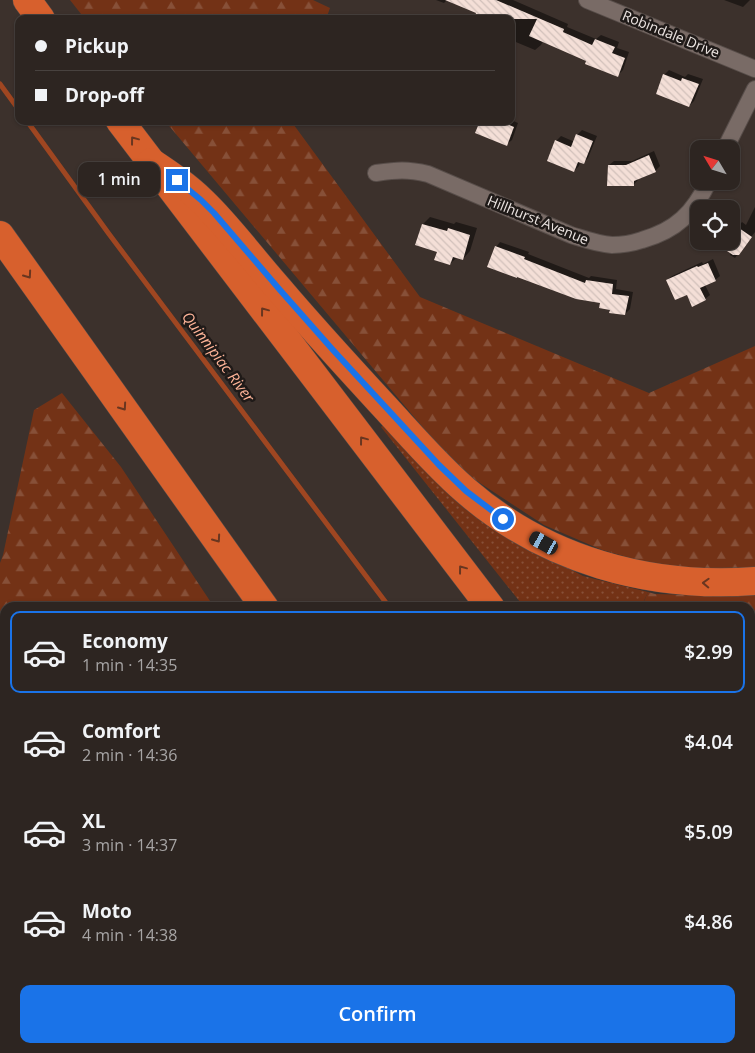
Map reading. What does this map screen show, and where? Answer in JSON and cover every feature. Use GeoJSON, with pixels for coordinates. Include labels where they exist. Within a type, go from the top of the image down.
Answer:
{"type":"FeatureCollection","features":[{"type":"Feature","properties":{"kind":"highway"},"geometry":{"type":"LineString","coordinates":[[27,0],[38,15]]}},
{"type":"Feature","properties":{"kind":"highway"},"geometry":{"type":"LineString","coordinates":[[123,125],[486,602]]}},
{"type":"Feature","properties":{"kind":"highway"},"geometry":{"type":"LineString","coordinates":[[150,162],[186,186],[214,213],[286,298],[452,479],[496,514],[544,543],[611,569],[689,582],[755,581]]}},
{"type":"Feature","properties":{"kind":"highway"},"geometry":{"type":"LineString","coordinates":[[0,235],[261,602]]}},
{"type":"Feature","properties":{"kind":"street","name":"Robindale Drive"},"geometry":{"type":"LineString","coordinates":[[587,0],[755,69]]}},
{"type":"Feature","properties":{"kind":"street"},"geometry":{"type":"LineString","coordinates":[[730,140],[755,89]]}},
{"type":"Feature","properties":{"kind":"street","name":"Hillhurst Avenue"},"geometry":{"type":"LineString","coordinates":[[376,174],[392,170],[410,170],[428,174],[571,234],[592,242],[613,245],[657,236],[676,226],[692,210],[704,190]]}},
{"type":"Feature","properties":{"kind":"green space"},"geometry":{"type":"Polygon","coordinates":[[[70,0],[313,0],[330,8],[327,15],[82,15],[70,0]]]}},
{"type":"Feature","properties":{"kind":"green space"},"geometry":{"type":"Polygon","coordinates":[[[168,125],[294,125],[420,297],[649,393],[755,346],[755,569],[662,567],[602,550],[544,525],[457,468],[168,125]]]}},
{"type":"Feature","properties":{"kind":"green space"},"geometry":{"type":"Polygon","coordinates":[[[62,393],[121,467],[211,602],[0,602],[0,563],[34,410],[62,393]]]}},
{"type":"Feature","properties":{"kind":"green space"},"geometry":{"type":"Polygon","coordinates":[[[386,422],[498,531],[583,576],[648,592],[643,602],[520,602],[381,427],[386,422]]]}},
{"type":"Feature","properties":{"kind":"green space"},"geometry":{"type":"Polygon","coordinates":[[[648,592],[655,594],[734,596],[755,593],[755,602],[644,602],[648,592]]]}},
{"type":"Feature","properties":{"kind":"building"},"geometry":{"type":"Polygon","coordinates":[[[445,0],[496,0],[564,29],[563,32],[592,45],[595,39],[615,47],[612,53],[625,58],[618,77],[585,64],[586,61],[529,36],[537,19],[515,19],[515,15],[475,15],[476,13],[445,0]]]}},
{"type":"Feature","properties":{"kind":"building"},"geometry":{"type":"Polygon","coordinates":[[[663,74],[681,81],[682,78],[699,84],[689,107],[656,94],[663,74]]]}},
{"type":"Feature","properties":{"kind":"building"},"geometry":{"type":"Polygon","coordinates":[[[478,125],[509,125],[514,127],[507,146],[475,133],[478,125]]]}},
{"type":"Feature","properties":{"kind":"building"},"geometry":{"type":"Polygon","coordinates":[[[576,134],[593,141],[584,164],[578,162],[574,172],[547,161],[555,140],[571,147],[576,134]]]}},
{"type":"Feature","properties":{"kind":"building"},"geometry":{"type":"Polygon","coordinates":[[[649,155],[656,172],[634,181],[634,186],[607,186],[608,165],[626,165],[649,155]]]}},
{"type":"Feature","properties":{"kind":"building"},"geometry":{"type":"Polygon","coordinates":[[[422,224],[447,231],[448,228],[470,235],[463,260],[453,257],[450,265],[434,260],[437,252],[415,245],[422,224]]]}},
{"type":"Feature","properties":{"kind":"building"},"geometry":{"type":"Polygon","coordinates":[[[740,229],[752,237],[739,255],[733,255],[726,250],[740,250],[740,229]]]}},
{"type":"Feature","properties":{"kind":"building"},"geometry":{"type":"Polygon","coordinates":[[[495,246],[585,283],[586,280],[613,284],[612,294],[629,296],[625,315],[609,313],[610,310],[599,308],[600,303],[576,299],[487,267],[495,246]]]}},
{"type":"Feature","properties":{"kind":"building"},"geometry":{"type":"Polygon","coordinates":[[[708,263],[716,281],[700,288],[706,300],[692,307],[687,295],[675,300],[666,280],[708,263]]]}},
{"type":"Feature","properties":{"kind":"waterway","name":"Quinnipiac River"},"geometry":{"type":"LineString","coordinates":[[0,84],[15,105]]}},
{"type":"Feature","properties":{"kind":"waterway","name":"Quinnipiac River"},"geometry":{"type":"LineString","coordinates":[[30,125],[109,234],[385,602]]}},
{"type":"Feature","properties":{"kind":"route"},"geometry":{"type":"LineString","coordinates":[[177,180],[186,186],[214,213],[333,350],[452,479],[503,519]]}}]}
